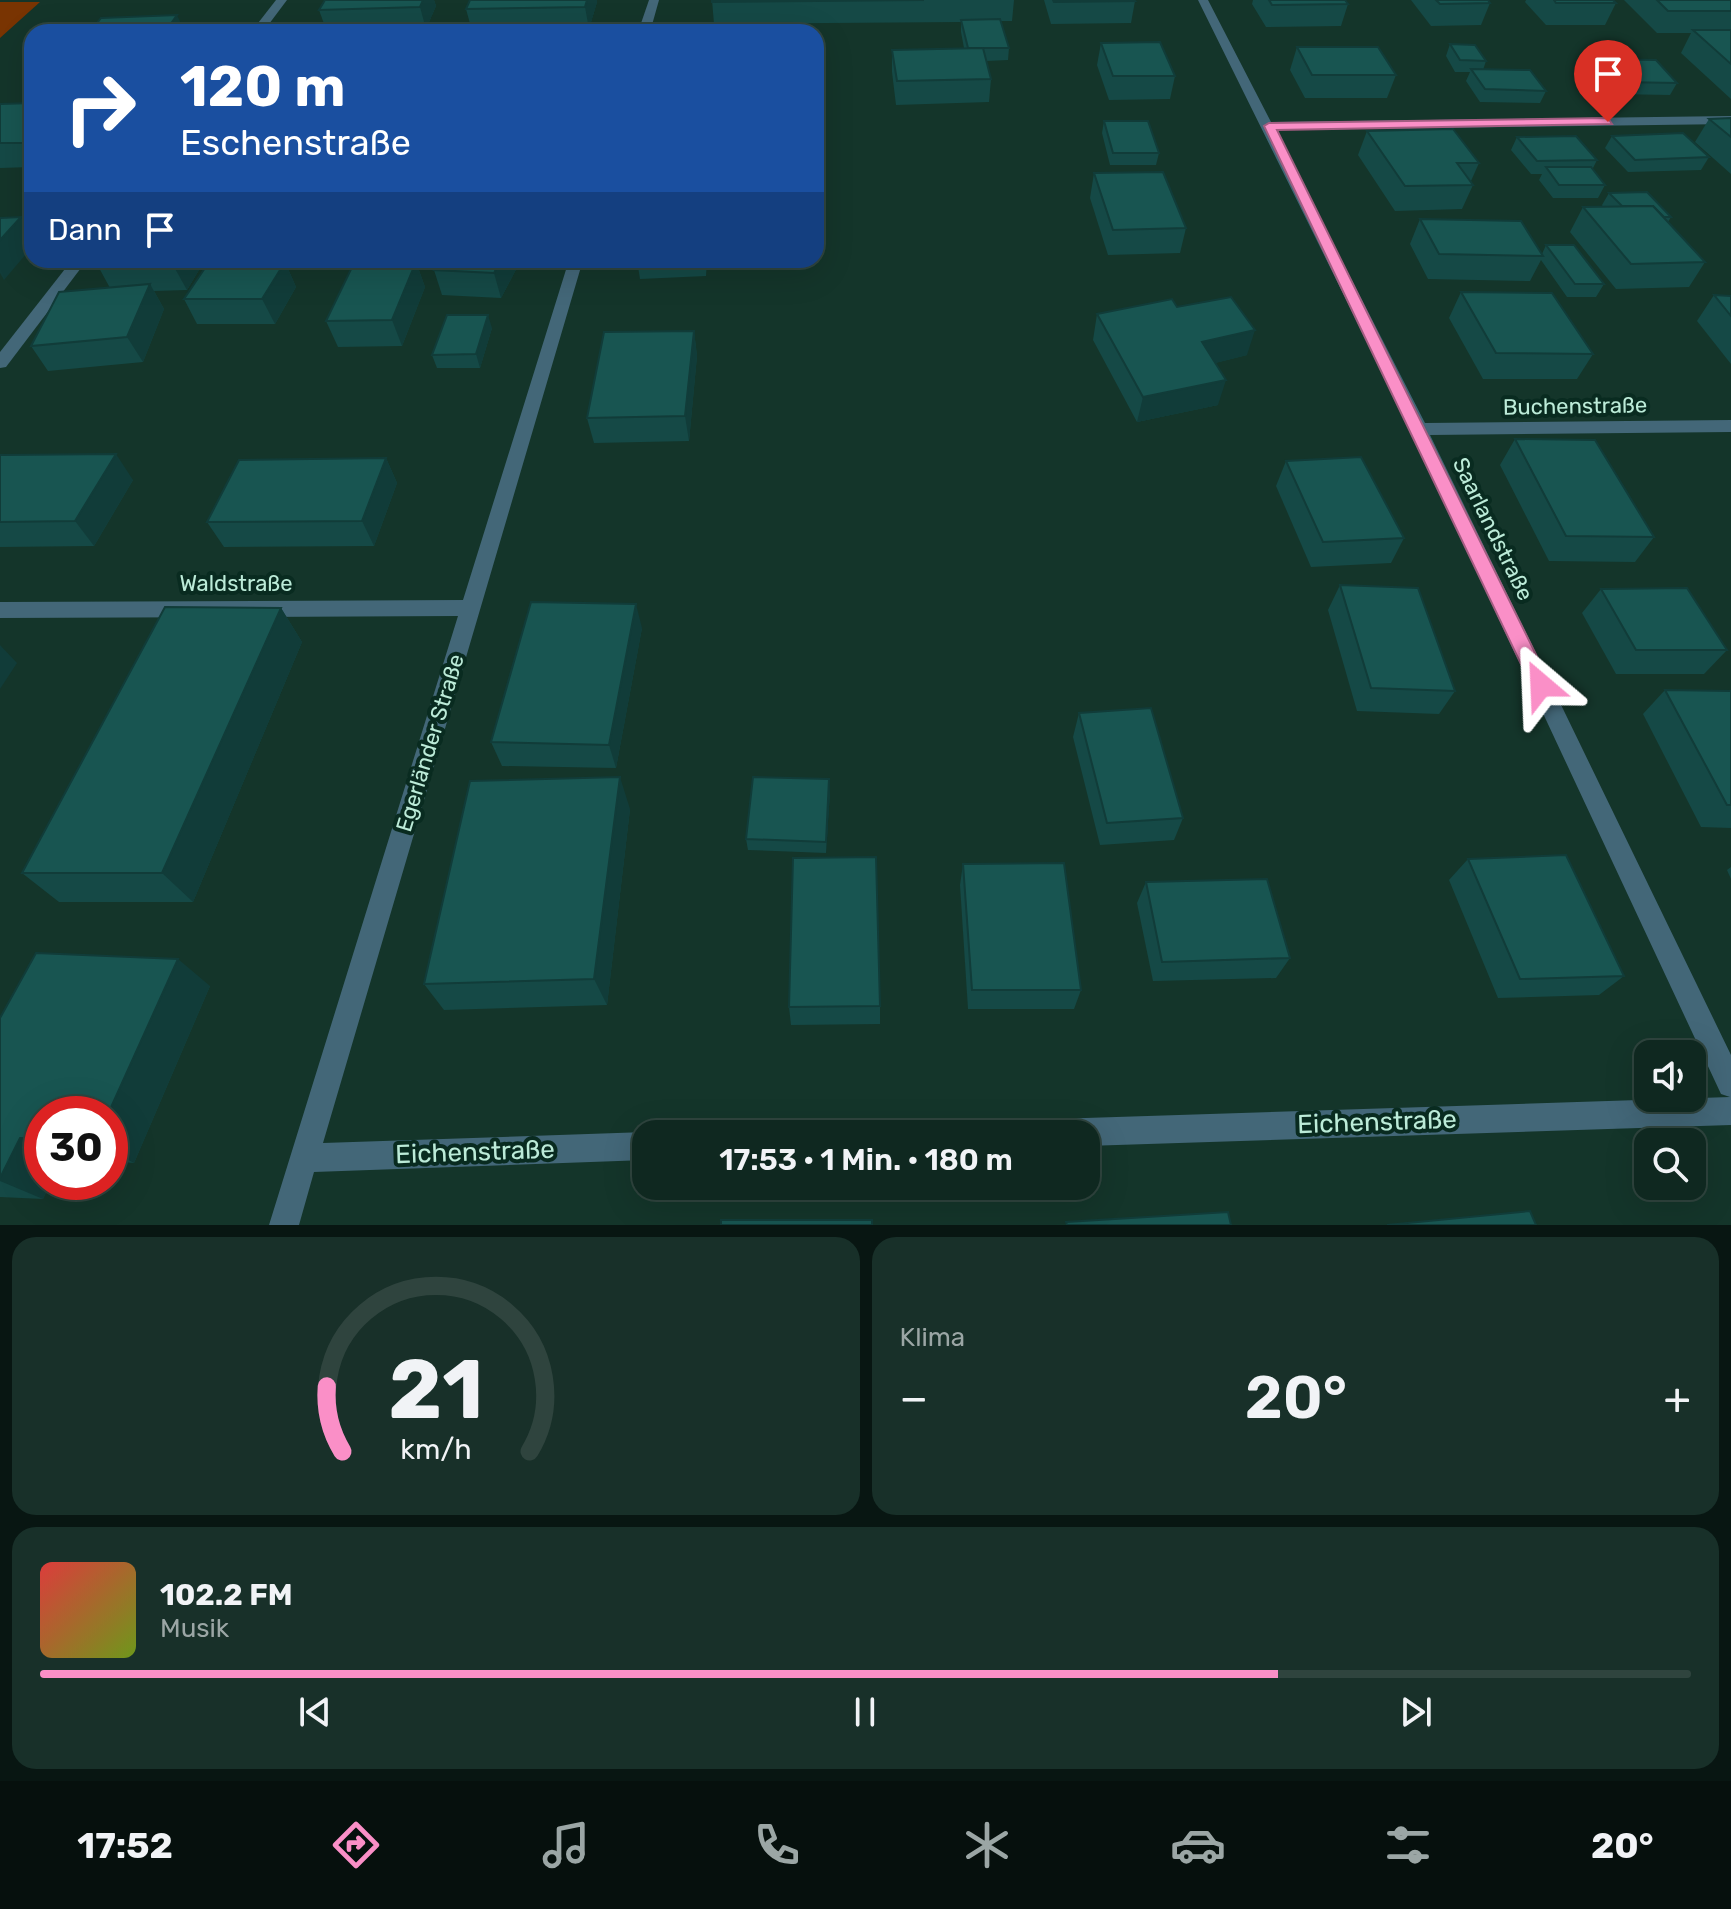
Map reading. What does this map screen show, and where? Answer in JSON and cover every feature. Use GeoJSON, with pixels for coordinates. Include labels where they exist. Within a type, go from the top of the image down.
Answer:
{"type":"FeatureCollection","features":[{"type":"Feature","properties":{"kind":"street"},"geometry":{"type":"LineString","coordinates":[[263,24],[282,0]]}},
{"type":"Feature","properties":{"kind":"street"},"geometry":{"type":"LineString","coordinates":[[646,24],[654,0]]}},
{"type":"Feature","properties":{"kind":"street","name":"Saarlandstraße"},"geometry":{"type":"LineString","coordinates":[[1203,0],[1419,429],[1731,1084]]}},
{"type":"Feature","properties":{"kind":"street"},"geometry":{"type":"LineString","coordinates":[[1269,126],[1731,120]]}},
{"type":"Feature","properties":{"kind":"street"},"geometry":{"type":"LineString","coordinates":[[0,363],[74,268]]}},
{"type":"Feature","properties":{"kind":"street","name":"Egerländer Straße"},"geometry":{"type":"LineString","coordinates":[[284,1225],[574,268]]}},
{"type":"Feature","properties":{"kind":"street","name":"Buchenstraße"},"geometry":{"type":"LineString","coordinates":[[1419,429],[1731,426]]}},
{"type":"Feature","properties":{"kind":"street","name":"Waldstraße"},"geometry":{"type":"LineString","coordinates":[[0,610],[134,607],[471,608]]}},
{"type":"Feature","properties":{"kind":"street","name":"Eichenstraße"},"geometry":{"type":"LineString","coordinates":[[1100,1131],[1731,1111]]}},
{"type":"Feature","properties":{"kind":"street","name":"Eichenstraße"},"geometry":{"type":"LineString","coordinates":[[304,1158],[632,1146]]}},
{"type":"Feature","properties":{"kind":"shaded area"},"geometry":{"type":"Polygon","coordinates":[[[0,2],[40,2],[0,38],[0,2]]]}},
{"type":"Feature","properties":{"kind":"building"},"geometry":{"type":"Polygon","coordinates":[[[325,0],[423,0],[420,7],[319,10],[325,0]]]}},
{"type":"Feature","properties":{"kind":"building"},"geometry":{"type":"Polygon","coordinates":[[[470,0],[587,0],[585,7],[466,9],[470,0]]]}},
{"type":"Feature","properties":{"kind":"building"},"geometry":{"type":"Polygon","coordinates":[[[712,0],[924,0],[712,2],[712,0]]]}},
{"type":"Feature","properties":{"kind":"building"},"geometry":{"type":"Polygon","coordinates":[[[1134,0],[1135,1],[1054,2],[1134,0]]]}},
{"type":"Feature","properties":{"kind":"building"},"geometry":{"type":"Polygon","coordinates":[[[1269,0],[1345,0],[1348,4],[1272,5],[1269,0]]]}},
{"type":"Feature","properties":{"kind":"building"},"geometry":{"type":"Polygon","coordinates":[[[1436,0],[1488,0],[1490,3],[1440,4],[1436,0]]]}},
{"type":"Feature","properties":{"kind":"building"},"geometry":{"type":"Polygon","coordinates":[[[1554,0],[1613,0],[1616,3],[1556,3],[1554,0]]]}},
{"type":"Feature","properties":{"kind":"building"},"geometry":{"type":"Polygon","coordinates":[[[1657,0],[1731,0],[1731,11],[1668,11],[1657,0]]]}},
{"type":"Feature","properties":{"kind":"building"},"geometry":{"type":"Polygon","coordinates":[[[177,15],[171,24],[96,24],[101,18],[177,15]]]}},
{"type":"Feature","properties":{"kind":"building"},"geometry":{"type":"Polygon","coordinates":[[[1000,19],[1009,48],[968,48],[961,20],[1000,19]]]}},
{"type":"Feature","properties":{"kind":"building"},"geometry":{"type":"Polygon","coordinates":[[[1693,30],[1731,30],[1731,64],[1693,30]]]}},
{"type":"Feature","properties":{"kind":"building"},"geometry":{"type":"Polygon","coordinates":[[[1160,42],[1175,76],[1113,76],[1101,43],[1160,42]]]}},
{"type":"Feature","properties":{"kind":"building"},"geometry":{"type":"Polygon","coordinates":[[[1450,44],[1475,45],[1486,61],[1460,60],[1450,44]]]}},
{"type":"Feature","properties":{"kind":"building"},"geometry":{"type":"Polygon","coordinates":[[[1297,47],[1378,47],[1396,75],[1312,75],[1297,47]]]}},
{"type":"Feature","properties":{"kind":"building"},"geometry":{"type":"Polygon","coordinates":[[[983,48],[991,79],[897,81],[892,50],[983,48]]]}},
{"type":"Feature","properties":{"kind":"building"},"geometry":{"type":"Polygon","coordinates":[[[1598,59],[1656,60],[1677,83],[1618,82],[1598,59]]]}},
{"type":"Feature","properties":{"kind":"building"},"geometry":{"type":"Polygon","coordinates":[[[1471,69],[1530,70],[1546,91],[1485,89],[1471,69]]]}},
{"type":"Feature","properties":{"kind":"building"},"geometry":{"type":"Polygon","coordinates":[[[24,103],[24,143],[0,143],[0,104],[24,103]]]}},
{"type":"Feature","properties":{"kind":"building"},"geometry":{"type":"Polygon","coordinates":[[[1731,118],[1731,137],[1709,119],[1731,118]]]}},
{"type":"Feature","properties":{"kind":"building"},"geometry":{"type":"Polygon","coordinates":[[[1104,121],[1148,121],[1159,153],[1113,153],[1104,121]]]}},
{"type":"Feature","properties":{"kind":"building"},"geometry":{"type":"Polygon","coordinates":[[[1453,129],[1479,163],[1457,163],[1473,185],[1405,186],[1367,131],[1453,129]]]}},
{"type":"Feature","properties":{"kind":"building"},"geometry":{"type":"Polygon","coordinates":[[[1683,133],[1709,157],[1635,160],[1612,136],[1683,133]]]}},
{"type":"Feature","properties":{"kind":"building"},"geometry":{"type":"Polygon","coordinates":[[[1576,136],[1597,160],[1537,161],[1517,137],[1576,136]]]}},
{"type":"Feature","properties":{"kind":"building"},"geometry":{"type":"Polygon","coordinates":[[[1546,167],[1591,167],[1605,185],[1559,185],[1546,167]]]}},
{"type":"Feature","properties":{"kind":"building"},"geometry":{"type":"Polygon","coordinates":[[[1163,172],[1186,228],[1113,230],[1094,173],[1163,172]]]}},
{"type":"Feature","properties":{"kind":"building"},"geometry":{"type":"Polygon","coordinates":[[[1647,192],[1671,217],[1664,217],[1653,206],[1622,206],[1609,193],[1647,192]]]}},
{"type":"Feature","properties":{"kind":"building"},"geometry":{"type":"Polygon","coordinates":[[[1653,206],[1705,262],[1631,264],[1583,207],[1653,206]]]}},
{"type":"Feature","properties":{"kind":"building"},"geometry":{"type":"Polygon","coordinates":[[[21,217],[0,240],[0,218],[21,217]]]}},
{"type":"Feature","properties":{"kind":"building"},"geometry":{"type":"Polygon","coordinates":[[[1420,219],[1521,221],[1543,256],[1439,254],[1420,219]]]}},
{"type":"Feature","properties":{"kind":"building"},"geometry":{"type":"Polygon","coordinates":[[[1546,245],[1574,245],[1604,284],[1575,284],[1546,245]]]}},
{"type":"Feature","properties":{"kind":"building"},"geometry":{"type":"Polygon","coordinates":[[[205,268],[281,268],[262,299],[184,299],[205,268]]]}},
{"type":"Feature","properties":{"kind":"building"},"geometry":{"type":"Polygon","coordinates":[[[352,268],[414,268],[392,320],[326,321],[352,268]]]}},
{"type":"Feature","properties":{"kind":"building"},"geometry":{"type":"Polygon","coordinates":[[[435,268],[497,268],[494,273],[435,268]]]}},
{"type":"Feature","properties":{"kind":"building"},"geometry":{"type":"Polygon","coordinates":[[[150,284],[127,337],[31,346],[59,292],[150,284]]]}},
{"type":"Feature","properties":{"kind":"building"},"geometry":{"type":"Polygon","coordinates":[[[1461,292],[1552,293],[1593,354],[1496,353],[1461,292]]]}},
{"type":"Feature","properties":{"kind":"building"},"geometry":{"type":"Polygon","coordinates":[[[1714,295],[1731,296],[1731,316],[1714,295]]]}},
{"type":"Feature","properties":{"kind":"building"},"geometry":{"type":"Polygon","coordinates":[[[1231,297],[1255,330],[1202,342],[1226,380],[1143,397],[1097,314],[1172,299],[1177,307],[1231,297]]]}},
{"type":"Feature","properties":{"kind":"building"},"geometry":{"type":"Polygon","coordinates":[[[447,315],[488,315],[476,354],[432,355],[447,315]]]}},
{"type":"Feature","properties":{"kind":"building"},"geometry":{"type":"Polygon","coordinates":[[[694,331],[685,416],[587,418],[604,332],[694,331]]]}},
{"type":"Feature","properties":{"kind":"building"},"geometry":{"type":"Polygon","coordinates":[[[1515,439],[1595,440],[1654,537],[1566,536],[1515,439]]]}},
{"type":"Feature","properties":{"kind":"building"},"geometry":{"type":"Polygon","coordinates":[[[116,454],[75,521],[0,522],[0,455],[116,454]]]}},
{"type":"Feature","properties":{"kind":"building"},"geometry":{"type":"Polygon","coordinates":[[[1361,457],[1404,538],[1323,542],[1286,461],[1361,457]]]}},
{"type":"Feature","properties":{"kind":"building"},"geometry":{"type":"Polygon","coordinates":[[[386,458],[362,521],[207,522],[239,460],[386,458]]]}},
{"type":"Feature","properties":{"kind":"building"},"geometry":{"type":"Polygon","coordinates":[[[1340,585],[1418,588],[1455,691],[1371,688],[1340,585]]]}},
{"type":"Feature","properties":{"kind":"building"},"geometry":{"type":"Polygon","coordinates":[[[1687,588],[1727,650],[1636,650],[1601,589],[1687,588]]]}},
{"type":"Feature","properties":{"kind":"building"},"geometry":{"type":"Polygon","coordinates":[[[531,602],[636,604],[609,745],[491,742],[531,602]]]}},
{"type":"Feature","properties":{"kind":"building"},"geometry":{"type":"Polygon","coordinates":[[[165,607],[281,608],[162,873],[22,873],[165,607]]]}},
{"type":"Feature","properties":{"kind":"building"},"geometry":{"type":"Polygon","coordinates":[[[1665,690],[1731,691],[1731,805],[1727,805],[1665,690]]]}},
{"type":"Feature","properties":{"kind":"building"},"geometry":{"type":"Polygon","coordinates":[[[1151,708],[1183,818],[1107,823],[1079,713],[1151,708]]]}},
{"type":"Feature","properties":{"kind":"building"},"geometry":{"type":"Polygon","coordinates":[[[620,777],[594,979],[424,984],[470,781],[620,777]]]}},
{"type":"Feature","properties":{"kind":"building"},"geometry":{"type":"Polygon","coordinates":[[[753,777],[829,779],[826,842],[746,839],[753,777]]]}},
{"type":"Feature","properties":{"kind":"building"},"geometry":{"type":"Polygon","coordinates":[[[1566,855],[1624,976],[1520,979],[1468,859],[1566,855]]]}},
{"type":"Feature","properties":{"kind":"building"},"geometry":{"type":"Polygon","coordinates":[[[876,857],[880,1006],[789,1007],[793,858],[876,857]]]}},
{"type":"Feature","properties":{"kind":"building"},"geometry":{"type":"Polygon","coordinates":[[[1064,863],[1081,990],[972,990],[963,864],[1064,863]]]}},
{"type":"Feature","properties":{"kind":"building"},"geometry":{"type":"Polygon","coordinates":[[[1267,879],[1290,958],[1162,962],[1146,882],[1267,879]]]}},
{"type":"Feature","properties":{"kind":"building"},"geometry":{"type":"Polygon","coordinates":[[[36,953],[178,959],[116,1096],[24,1096],[24,1138],[20,1138],[0,1178],[0,1018],[36,953]]]}},
{"type":"Feature","properties":{"kind":"building"},"geometry":{"type":"Polygon","coordinates":[[[1530,1211],[1536,1225],[1387,1225],[1530,1211]]]}},
{"type":"Feature","properties":{"kind":"building"},"geometry":{"type":"Polygon","coordinates":[[[1228,1212],[1231,1225],[1067,1225],[1066,1222],[1228,1212]]]}},
{"type":"Feature","properties":{"kind":"building"},"geometry":{"type":"Polygon","coordinates":[[[721,1220],[872,1220],[872,1225],[721,1225],[721,1220]]]}},
{"type":"Feature","properties":{"kind":"route"},"geometry":{"type":"LineString","coordinates":[[1541,685],[1269,126],[1608,122]]}}]}
